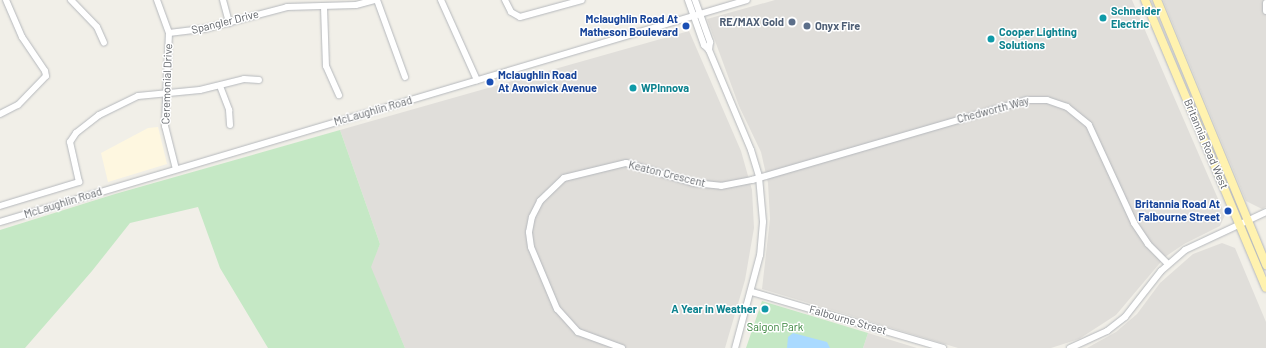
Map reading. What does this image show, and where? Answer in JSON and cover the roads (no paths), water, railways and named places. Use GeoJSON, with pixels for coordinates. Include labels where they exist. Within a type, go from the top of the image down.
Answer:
{"type":"FeatureCollection","features":[{"type":"Feature","properties":{"kind":"main road","name":"Britannia Road West"},"geometry":{"type":"LineString","coordinates":[[1145,0],[1243,222],[1266,265]]}},
{"type":"Feature","properties":{"kind":"main road","name":"Britannia Road West"},"geometry":{"type":"LineString","coordinates":[[1157,0],[1243,222],[1266,288]]}},
{"type":"Feature","properties":{"kind":"street"},"geometry":{"type":"LineString","coordinates":[[0,114],[18,106],[46,76],[45,71],[22,37],[6,0]]}},
{"type":"Feature","properties":{"kind":"street"},"geometry":{"type":"LineString","coordinates":[[71,0],[97,26],[104,43]]}},
{"type":"Feature","properties":{"kind":"street","name":"Ceremonial Drive"},"geometry":{"type":"LineString","coordinates":[[157,0],[169,34],[164,126],[176,169]]}},
{"type":"Feature","properties":{"kind":"street"},"geometry":{"type":"LineString","coordinates":[[223,0],[229,23]]}},
{"type":"Feature","properties":{"kind":"street"},"geometry":{"type":"LineString","coordinates":[[376,0],[405,77]]}},
{"type":"Feature","properties":{"kind":"street","name":"Spangler Drive"},"geometry":{"type":"LineString","coordinates":[[169,34],[204,29],[229,23],[287,3],[324,7],[356,5],[376,0]]}},
{"type":"Feature","properties":{"kind":"street"},"geometry":{"type":"LineString","coordinates":[[441,0],[477,80]]}},
{"type":"Feature","properties":{"kind":"street"},"geometry":{"type":"LineString","coordinates":[[505,0],[511,12],[520,17],[582,0]]}},
{"type":"Feature","properties":{"kind":"street"},"geometry":{"type":"LineString","coordinates":[[688,0],[704,45],[709,50],[751,150],[759,177],[762,234],[752,292],[735,348]]}},
{"type":"Feature","properties":{"kind":"street"},"geometry":{"type":"LineString","coordinates":[[695,0],[710,42],[709,50]]}},
{"type":"Feature","properties":{"kind":"street","name":"McLaughlin Road"},"geometry":{"type":"LineString","coordinates":[[0,222],[747,0]]}},
{"type":"Feature","properties":{"kind":"street"},"geometry":{"type":"LineString","coordinates":[[1266,3],[1266,11]]}},
{"type":"Feature","properties":{"kind":"street"},"geometry":{"type":"LineString","coordinates":[[324,7],[326,66],[339,95]]}},
{"type":"Feature","properties":{"kind":"street"},"geometry":{"type":"LineString","coordinates":[[0,206],[79,182],[70,148],[70,142],[76,133],[99,115],[138,96],[166,94],[220,86],[244,79],[259,80]]}},
{"type":"Feature","properties":{"kind":"street"},"geometry":{"type":"LineString","coordinates":[[220,86],[229,110],[230,125]]}},
{"type":"Feature","properties":{"kind":"street","name":"Chedworth Way"},"geometry":{"type":"LineString","coordinates":[[759,177],[1020,101],[1047,100],[1071,109],[1092,128],[1134,223],[1148,244],[1168,264]]}},
{"type":"Feature","properties":{"kind":"street","name":"Keaton Crescent"},"geometry":{"type":"LineString","coordinates":[[622,348],[578,332],[557,309],[529,240],[532,217],[546,193],[564,178],[621,163],[636,165],[694,183],[721,186],[759,177]]}},
{"type":"Feature","properties":{"kind":"street"},"geometry":{"type":"LineString","coordinates":[[1070,348],[1107,330],[1124,317],[1168,264],[1185,250],[1266,212]]}},
{"type":"Feature","properties":{"kind":"street","name":"Falbourne Street"},"geometry":{"type":"LineString","coordinates":[[752,292],[944,348]]}},
{"type":"Feature","properties":{"kind":"water"},"geometry":{"type":"Polygon","coordinates":[[[793,333],[827,342],[830,348],[787,348],[788,337],[793,333]]]}},
{"type":"Feature","properties":{"kind":"place","name":"Schneider Electric"},"geometry":{"type":"Point","coordinates":[1103,18]}},
{"type":"Feature","properties":{"kind":"place","name":"RE/MAX Gold"},"geometry":{"type":"Point","coordinates":[792,22]}},
{"type":"Feature","properties":{"kind":"place","name":"Mclaughlin Road At Matheson Boulevard"},"geometry":{"type":"Point","coordinates":[686,26]}},
{"type":"Feature","properties":{"kind":"place","name":"Onyx Fire"},"geometry":{"type":"Point","coordinates":[807,26]}},
{"type":"Feature","properties":{"kind":"place","name":"Cooper Lighting Solutions"},"geometry":{"type":"Point","coordinates":[991,39]}},
{"type":"Feature","properties":{"kind":"place","name":"Mclaughlin Road At Avonwick Avenue"},"geometry":{"type":"Point","coordinates":[490,82]}},
{"type":"Feature","properties":{"kind":"place","name":"WPInnova"},"geometry":{"type":"Point","coordinates":[633,88]}},
{"type":"Feature","properties":{"kind":"place","name":"Britannia Road At Falbourne Street"},"geometry":{"type":"Point","coordinates":[1228,211]}},
{"type":"Feature","properties":{"kind":"place","name":"A Year in Weather"},"geometry":{"type":"Point","coordinates":[765,309]}},
{"type":"Feature","properties":{"kind":"park label","name":"Saigon Park"},"geometry":{"type":"Point","coordinates":[775,327]}}]}
